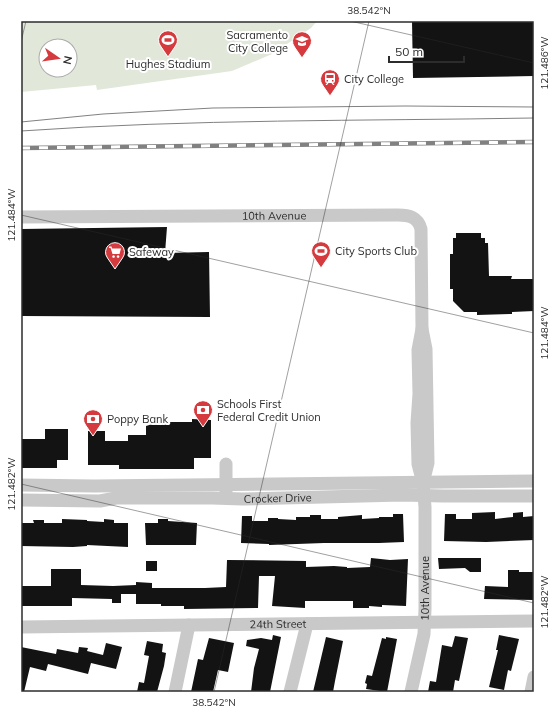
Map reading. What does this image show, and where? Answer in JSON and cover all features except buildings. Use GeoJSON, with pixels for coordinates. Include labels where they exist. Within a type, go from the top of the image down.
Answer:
{"type":"FeatureCollection","features":[{"type":"Feature","properties":{"kind":"street","name":"10th Avenue"},"geometry":{"type":"LineString","coordinates":[[21,217],[398,215],[414,217],[421,229],[422,329],[426,349],[428,463],[424,489],[424,634],[410,692]]}},
{"type":"Feature","properties":{"kind":"street"},"geometry":{"type":"LineString","coordinates":[[226,464],[226,498]]}},
{"type":"Feature","properties":{"kind":"street","name":"Crocker Drive"},"geometry":{"type":"LineString","coordinates":[[21,500],[100,501],[116,498],[243,499],[402,495],[424,489],[534,481]]}},
{"type":"Feature","properties":{"kind":"street","name":"Crocker Drive"},"geometry":{"type":"LineString","coordinates":[[21,485],[226,485],[424,489],[534,496]]}},
{"type":"Feature","properties":{"kind":"street","name":"24th Street"},"geometry":{"type":"LineString","coordinates":[[21,626],[534,621]]}},
{"type":"Feature","properties":{"kind":"street"},"geometry":{"type":"LineString","coordinates":[[290,692],[307,624]]}},
{"type":"Feature","properties":{"kind":"street"},"geometry":{"type":"LineString","coordinates":[[175,692],[189,625]]}},
{"type":"Feature","properties":{"kind":"street"},"geometry":{"type":"LineString","coordinates":[[531,692],[534,677]]}},
{"type":"Feature","properties":{"kind":"shaded area","name":"Hughes Stadium"},"geometry":{"type":"Polygon","coordinates":[[[21,21],[317,21],[311,28],[272,54],[232,71],[97,90],[96,85],[21,92],[21,21]]]}},
{"type":"Feature","properties":{"kind":"tram line"},"geometry":{"type":"LineString","coordinates":[[21,122],[103,114],[213,108],[405,106],[534,107]]}},
{"type":"Feature","properties":{"kind":"tram line"},"geometry":{"type":"LineString","coordinates":[[21,131],[213,122],[534,118]]}},
{"type":"Feature","properties":{"kind":"railway"},"geometry":{"type":"LineString","coordinates":[[21,148],[534,142]]}},
{"type":"Feature","properties":{"kind":"place","name":"Hughes Stadium"},"geometry":{"type":"Point","coordinates":[168,57]}},
{"type":"Feature","properties":{"kind":"place","name":"Sacramento City College"},"geometry":{"type":"Point","coordinates":[302,58]}},
{"type":"Feature","properties":{"kind":"place","name":"City College"},"geometry":{"type":"Point","coordinates":[330,96]}},
{"type":"Feature","properties":{"kind":"place","name":"City Sports Club"},"geometry":{"type":"Point","coordinates":[321,268]}},
{"type":"Feature","properties":{"kind":"place","name":"Safeway"},"geometry":{"type":"Point","coordinates":[115,269]}},
{"type":"Feature","properties":{"kind":"place","name":"Schools First Federal Credit Union"},"geometry":{"type":"Point","coordinates":[203,427]}},
{"type":"Feature","properties":{"kind":"place","name":"Poppy Bank"},"geometry":{"type":"Point","coordinates":[93,436]}}]}
